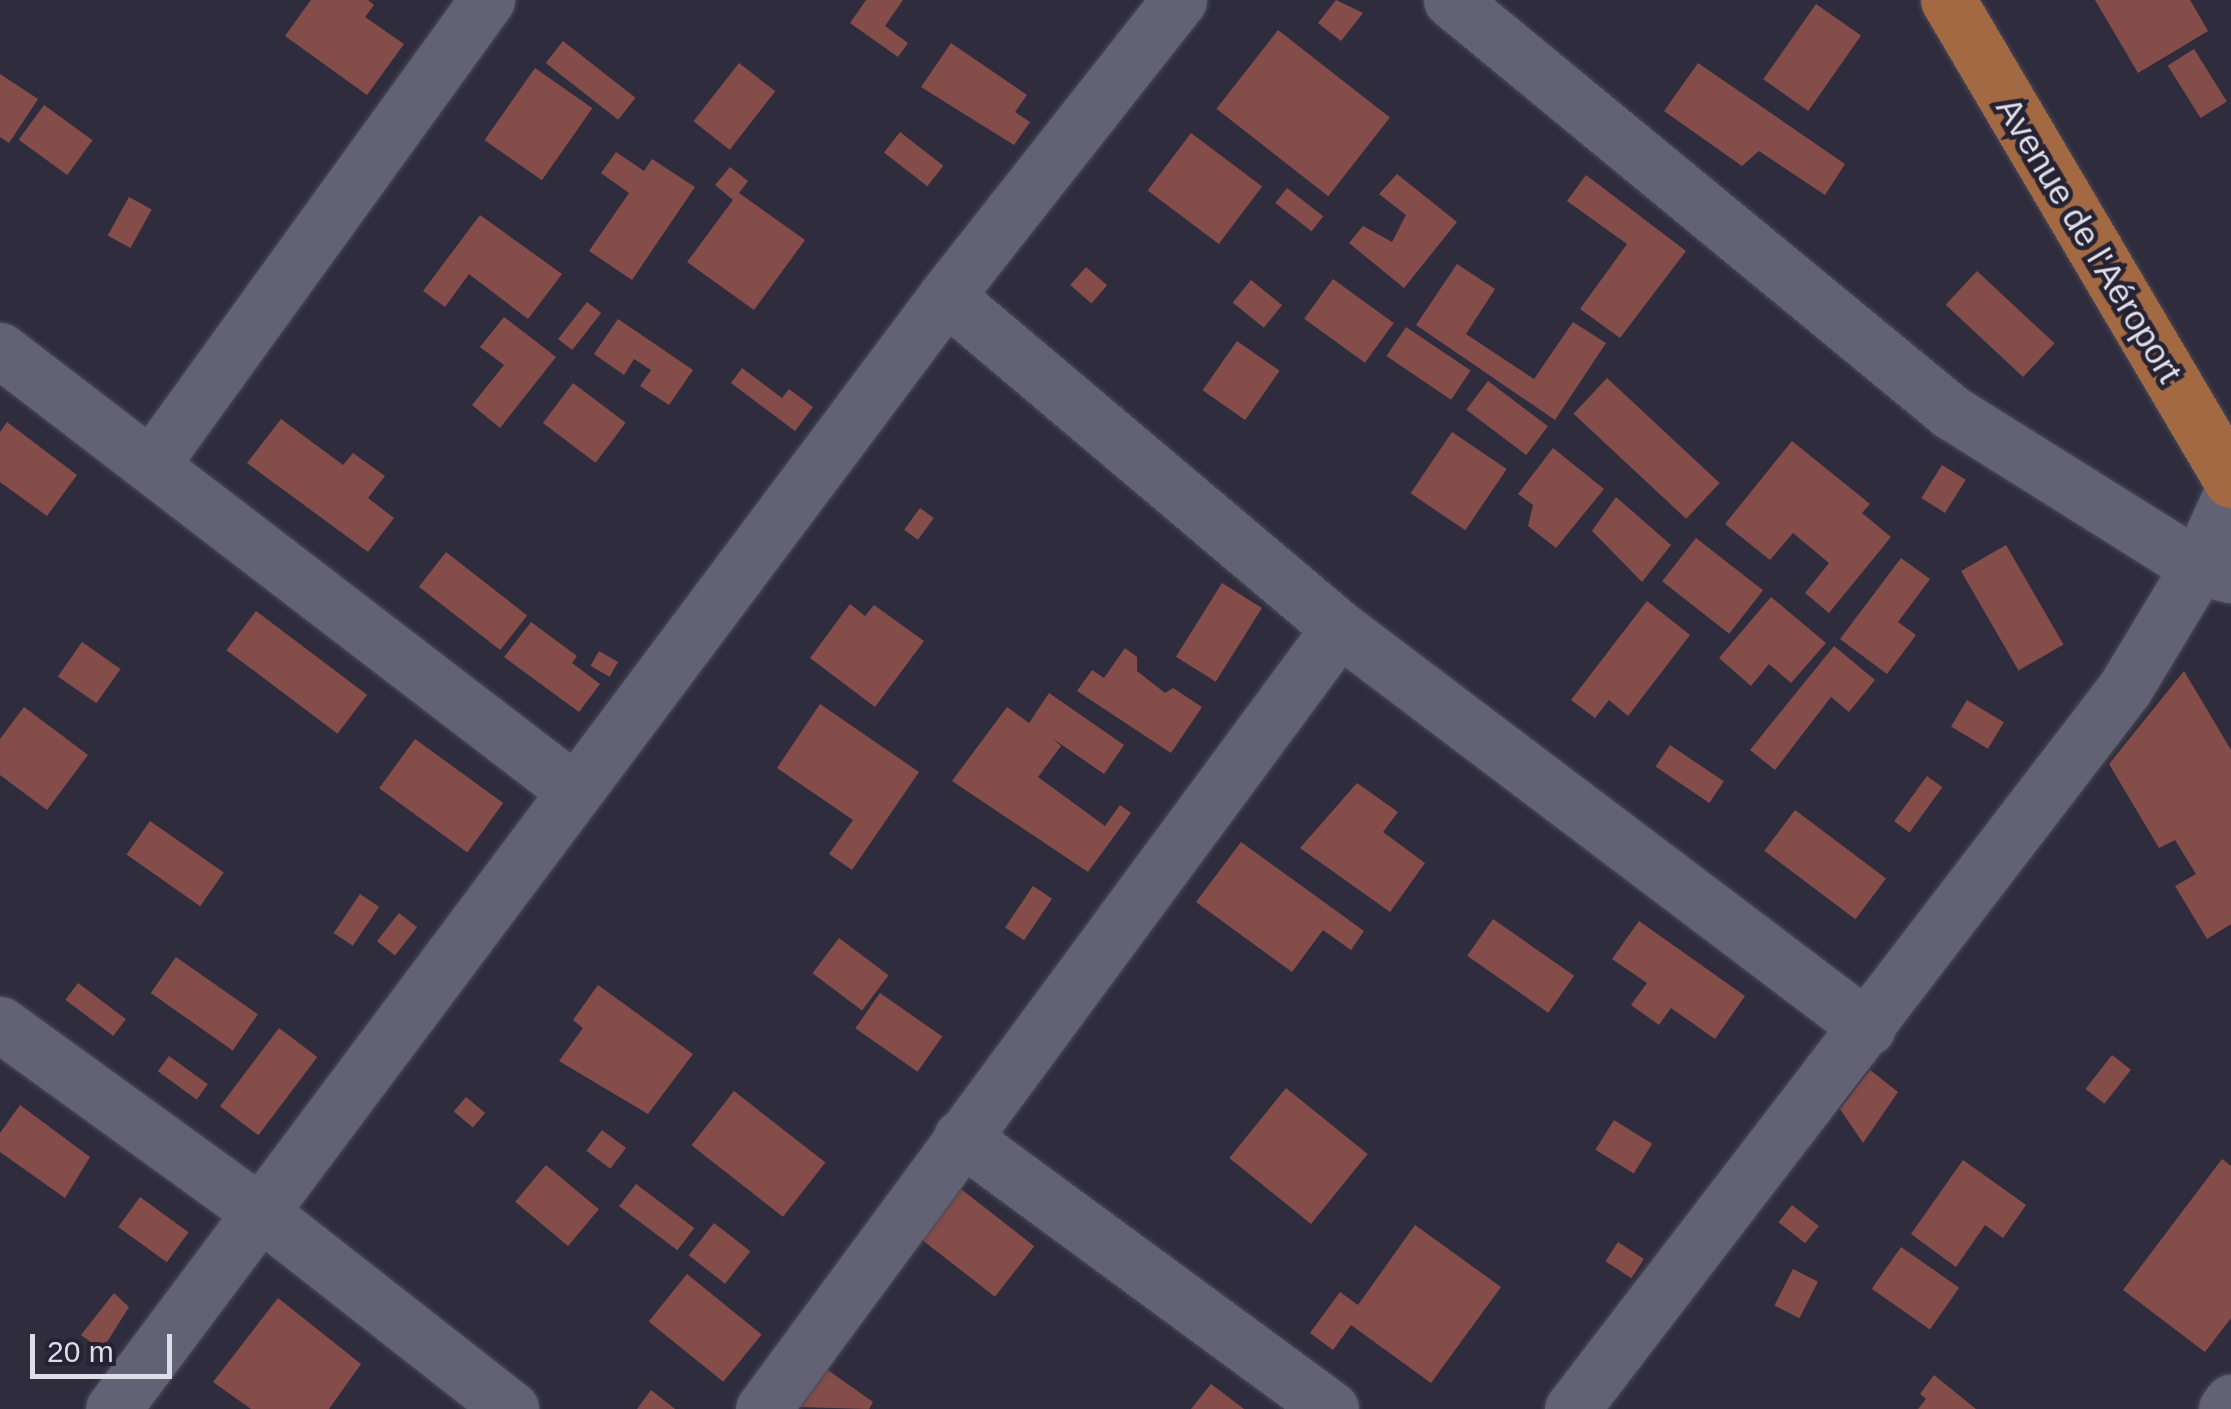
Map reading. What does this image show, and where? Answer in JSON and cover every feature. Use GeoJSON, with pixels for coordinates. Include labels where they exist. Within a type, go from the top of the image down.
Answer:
{"type":"FeatureCollection","features":[{"type":"Feature","properties":{"kind":"main road","name":"Avenue de l'Aéroport"},"geometry":{"type":"LineString","coordinates":[[1948,0],[2231,480]]}},
{"type":"Feature","properties":{"kind":"street"},"geometry":{"type":"LineString","coordinates":[[151,464],[487,0]]}},
{"type":"Feature","properties":{"kind":"street"},"geometry":{"type":"LineString","coordinates":[[113,1409],[264,1215],[946,296],[1179,0]]}},
{"type":"Feature","properties":{"kind":"street"},"geometry":{"type":"LineString","coordinates":[[1452,0],[1951,412],[2214,571]]}},
{"type":"Feature","properties":{"kind":"street"},"geometry":{"type":"LineString","coordinates":[[946,296],[1340,628],[1868,1028]]}},
{"type":"Feature","properties":{"kind":"street"},"geometry":{"type":"LineString","coordinates":[[0,350],[575,791]]}},
{"type":"Feature","properties":{"kind":"street"},"geometry":{"type":"LineString","coordinates":[[1572,1409],[1868,1028],[2214,571],[2231,494]]}},
{"type":"Feature","properties":{"kind":"street"},"geometry":{"type":"LineString","coordinates":[[763,1409],[1340,628]]}},
{"type":"Feature","properties":{"kind":"street"},"geometry":{"type":"LineString","coordinates":[[0,1024],[264,1215],[511,1409]]}},
{"type":"Feature","properties":{"kind":"street"},"geometry":{"type":"LineString","coordinates":[[961,1138],[1330,1409]]}},
{"type":"Feature","properties":{"kind":"street"},"geometry":{"type":"LineString","coordinates":[[2226,1409],[2231,1402]]}},
{"type":"Feature","properties":{"kind":"building"},"geometry":{"type":"Polygon","coordinates":[[[311,0],[368,0],[374,5],[365,17],[404,44],[367,95],[285,36],[311,0]]]}},
{"type":"Feature","properties":{"kind":"building"},"geometry":{"type":"Polygon","coordinates":[[[866,0],[903,0],[885,26],[908,43],[898,57],[850,23],[866,0]]]}},
{"type":"Feature","properties":{"kind":"building"},"geometry":{"type":"Polygon","coordinates":[[[1336,0],[1363,13],[1341,41],[1318,23],[1336,0]]]}},
{"type":"Feature","properties":{"kind":"building"},"geometry":{"type":"Polygon","coordinates":[[[2095,0],[2190,0],[2208,31],[2138,73],[2095,0]]]}},
{"type":"Feature","properties":{"kind":"building"},"geometry":{"type":"Polygon","coordinates":[[[1816,4],[1861,36],[1808,111],[1763,79],[1816,4]]]}},
{"type":"Feature","properties":{"kind":"building"},"geometry":{"type":"Polygon","coordinates":[[[1278,30],[1390,117],[1328,196],[1216,109],[1278,30]]]}},
{"type":"Feature","properties":{"kind":"building"},"geometry":{"type":"Polygon","coordinates":[[[563,41],[635,98],[618,120],[546,63],[563,41]]]}},
{"type":"Feature","properties":{"kind":"building"},"geometry":{"type":"Polygon","coordinates":[[[951,43],[1027,95],[1015,112],[1030,122],[1014,145],[921,87],[951,43]]]}},
{"type":"Feature","properties":{"kind":"building"},"geometry":{"type":"Polygon","coordinates":[[[2194,49],[2227,102],[2201,118],[2168,65],[2194,49]]]}},
{"type":"Feature","properties":{"kind":"building"},"geometry":{"type":"Polygon","coordinates":[[[739,63],[775,91],[730,150],[693,121],[739,63]]]}},
{"type":"Feature","properties":{"kind":"building"},"geometry":{"type":"Polygon","coordinates":[[[1698,63],[1845,164],[1825,195],[1759,151],[1742,166],[1664,111],[1698,63]]]}},
{"type":"Feature","properties":{"kind":"building"},"geometry":{"type":"Polygon","coordinates":[[[535,68],[592,108],[542,180],[485,140],[535,68]]]}},
{"type":"Feature","properties":{"kind":"building"},"geometry":{"type":"Polygon","coordinates":[[[0,74],[38,99],[9,143],[0,137],[0,74]]]}},
{"type":"Feature","properties":{"kind":"building"},"geometry":{"type":"Polygon","coordinates":[[[44,105],[93,140],[67,175],[19,140],[44,105]]]}},
{"type":"Feature","properties":{"kind":"building"},"geometry":{"type":"Polygon","coordinates":[[[900,132],[943,166],[927,186],[884,152],[900,132]]]}},
{"type":"Feature","properties":{"kind":"building"},"geometry":{"type":"Polygon","coordinates":[[[1191,133],[1262,187],[1219,244],[1148,191],[1191,133]]]}},
{"type":"Feature","properties":{"kind":"building"},"geometry":{"type":"Polygon","coordinates":[[[616,152],[644,171],[652,159],[695,187],[632,280],[589,251],[629,193],[601,173],[616,152]]]}},
{"type":"Feature","properties":{"kind":"building"},"geometry":{"type":"Polygon","coordinates":[[[730,167],[748,181],[739,193],[805,240],[754,310],[687,262],[733,200],[715,185],[730,167]]]}},
{"type":"Feature","properties":{"kind":"building"},"geometry":{"type":"Polygon","coordinates":[[[1397,174],[1457,222],[1404,288],[1349,243],[1363,226],[1392,242],[1406,215],[1379,194],[1397,174]]]}},
{"type":"Feature","properties":{"kind":"building"},"geometry":{"type":"Polygon","coordinates":[[[1586,175],[1686,251],[1620,338],[1580,309],[1627,244],[1567,201],[1586,175]]]}},
{"type":"Feature","properties":{"kind":"building"},"geometry":{"type":"Polygon","coordinates":[[[1287,188],[1323,216],[1312,231],[1275,203],[1287,188]]]}},
{"type":"Feature","properties":{"kind":"building"},"geometry":{"type":"Polygon","coordinates":[[[129,197],[152,210],[130,248],[108,235],[129,197]]]}},
{"type":"Feature","properties":{"kind":"building"},"geometry":{"type":"Polygon","coordinates":[[[480,215],[562,274],[528,319],[469,274],[445,307],[423,291],[480,215]]]}},
{"type":"Feature","properties":{"kind":"building"},"geometry":{"type":"Polygon","coordinates":[[[1457,264],[1495,289],[1466,334],[1534,379],[1573,322],[1606,343],[1555,420],[1416,325],[1457,264]]]}},
{"type":"Feature","properties":{"kind":"building"},"geometry":{"type":"Polygon","coordinates":[[[1086,267],[1107,285],[1091,303],[1070,285],[1086,267]]]}},
{"type":"Feature","properties":{"kind":"building"},"geometry":{"type":"Polygon","coordinates":[[[1977,271],[2055,343],[2023,377],[1946,305],[1977,271]]]}},
{"type":"Feature","properties":{"kind":"building"},"geometry":{"type":"Polygon","coordinates":[[[1333,279],[1394,323],[1365,363],[1304,319],[1333,279]]]}},
{"type":"Feature","properties":{"kind":"building"},"geometry":{"type":"Polygon","coordinates":[[[1251,280],[1282,305],[1264,328],[1233,303],[1251,280]]]}},
{"type":"Feature","properties":{"kind":"building"},"geometry":{"type":"Polygon","coordinates":[[[587,302],[601,313],[572,350],[558,339],[587,302]]]}},
{"type":"Feature","properties":{"kind":"building"},"geometry":{"type":"Polygon","coordinates":[[[504,317],[556,357],[500,428],[472,405],[504,365],[480,347],[504,317]]]}},
{"type":"Feature","properties":{"kind":"building"},"geometry":{"type":"Polygon","coordinates":[[[618,319],[693,370],[669,405],[640,386],[651,370],[634,359],[624,375],[594,354],[618,319]]]}},
{"type":"Feature","properties":{"kind":"building"},"geometry":{"type":"Polygon","coordinates":[[[1406,327],[1471,371],[1451,400],[1386,356],[1406,327]]]}},
{"type":"Feature","properties":{"kind":"building"},"geometry":{"type":"Polygon","coordinates":[[[1237,341],[1280,371],[1245,420],[1203,390],[1237,341]]]}},
{"type":"Feature","properties":{"kind":"building"},"geometry":{"type":"Polygon","coordinates":[[[742,368],[782,398],[789,389],[813,407],[795,431],[731,383],[742,368]]]}},
{"type":"Feature","properties":{"kind":"building"},"geometry":{"type":"Polygon","coordinates":[[[1607,378],[1720,483],[1686,519],[1574,414],[1607,378]]]}},
{"type":"Feature","properties":{"kind":"building"},"geometry":{"type":"Polygon","coordinates":[[[1488,381],[1548,426],[1526,455],[1466,410],[1488,381]]]}},
{"type":"Feature","properties":{"kind":"building"},"geometry":{"type":"Polygon","coordinates":[[[573,383],[626,423],[596,463],[543,423],[573,383]]]}},
{"type":"Feature","properties":{"kind":"building"},"geometry":{"type":"Polygon","coordinates":[[[281,419],[343,465],[353,453],[385,476],[368,498],[394,518],[368,552],[247,463],[281,419]]]}},
{"type":"Feature","properties":{"kind":"building"},"geometry":{"type":"Polygon","coordinates":[[[7,422],[77,475],[47,516],[0,482],[0,432],[7,422]]]}},
{"type":"Feature","properties":{"kind":"building"},"geometry":{"type":"Polygon","coordinates":[[[1452,432],[1507,469],[1465,530],[1411,493],[1452,432]]]}},
{"type":"Feature","properties":{"kind":"building"},"geometry":{"type":"Polygon","coordinates":[[[1792,441],[1870,504],[1862,513],[1891,537],[1829,613],[1805,593],[1829,563],[1793,533],[1770,560],[1725,524],[1792,441]]]}},
{"type":"Feature","properties":{"kind":"building"},"geometry":{"type":"Polygon","coordinates":[[[1553,448],[1604,489],[1556,548],[1528,526],[1533,505],[1518,494],[1553,448]]]}},
{"type":"Feature","properties":{"kind":"building"},"geometry":{"type":"Polygon","coordinates":[[[1942,465],[1966,480],[1945,513],[1921,498],[1942,465]]]}},
{"type":"Feature","properties":{"kind":"building"},"geometry":{"type":"Polygon","coordinates":[[[1616,497],[1671,545],[1642,582],[1592,531],[1616,497]]]}},
{"type":"Feature","properties":{"kind":"building"},"geometry":{"type":"Polygon","coordinates":[[[920,508],[934,518],[918,540],[904,530],[920,508]]]}},
{"type":"Feature","properties":{"kind":"building"},"geometry":{"type":"Polygon","coordinates":[[[1696,538],[1763,590],[1729,634],[1662,581],[1696,538]]]}},
{"type":"Feature","properties":{"kind":"building"},"geometry":{"type":"Polygon","coordinates":[[[2006,545],[2064,645],[2018,671],[1961,571],[2006,545]]]}},
{"type":"Feature","properties":{"kind":"building"},"geometry":{"type":"Polygon","coordinates":[[[446,552],[527,615],[500,650],[419,587],[446,552]]]}},
{"type":"Feature","properties":{"kind":"building"},"geometry":{"type":"Polygon","coordinates":[[[1901,558],[1930,579],[1898,622],[1916,635],[1887,674],[1840,639],[1901,558]]]}},
{"type":"Feature","properties":{"kind":"building"},"geometry":{"type":"Polygon","coordinates":[[[1222,583],[1262,608],[1216,682],[1176,657],[1222,583]]]}},
{"type":"Feature","properties":{"kind":"building"},"geometry":{"type":"Polygon","coordinates":[[[1771,597],[1826,643],[1791,683],[1769,664],[1751,686],[1719,658],[1771,597]]]}},
{"type":"Feature","properties":{"kind":"building"},"geometry":{"type":"Polygon","coordinates":[[[1647,601],[1690,635],[1628,716],[1609,700],[1595,718],[1571,700],[1647,601]]]}},
{"type":"Feature","properties":{"kind":"building"},"geometry":{"type":"Polygon","coordinates":[[[850,604],[865,616],[874,605],[924,641],[875,707],[810,658],[850,604]]]}},
{"type":"Feature","properties":{"kind":"building"},"geometry":{"type":"Polygon","coordinates":[[[256,611],[367,695],[338,734],[227,650],[256,611]]]}},
{"type":"Feature","properties":{"kind":"building"},"geometry":{"type":"Polygon","coordinates":[[[531,622],[577,656],[572,663],[600,684],[579,712],[504,657],[531,622]]]}},
{"type":"Feature","properties":{"kind":"building"},"geometry":{"type":"Polygon","coordinates":[[[82,642],[121,669],[96,703],[58,676],[82,642]]]}},
{"type":"Feature","properties":{"kind":"building"},"geometry":{"type":"Polygon","coordinates":[[[1834,646],[1875,680],[1849,712],[1831,697],[1775,770],[1750,750],[1834,646]]]}},
{"type":"Feature","properties":{"kind":"building"},"geometry":{"type":"Polygon","coordinates":[[[1125,648],[1137,657],[1137,671],[1165,693],[1173,688],[1202,707],[1171,753],[1077,691],[1092,670],[1104,678],[1125,648]]]}},
{"type":"Feature","properties":{"kind":"building"},"geometry":{"type":"Polygon","coordinates":[[[599,651],[618,662],[610,677],[590,666],[599,651]]]}},
{"type":"Feature","properties":{"kind":"building"},"geometry":{"type":"Polygon","coordinates":[[[2184,671],[2231,750],[2231,924],[2207,939],[2175,886],[2196,874],[2175,840],[2159,848],[2109,764],[2184,671]]]}},
{"type":"Feature","properties":{"kind":"building"},"geometry":{"type":"Polygon","coordinates":[[[1049,693],[1124,745],[1104,774],[1052,738],[1061,746],[1038,777],[1105,826],[1120,805],[1131,813],[1088,872],[952,781],[1007,707],[1029,723],[1049,693]]]}},
{"type":"Feature","properties":{"kind":"building"},"geometry":{"type":"Polygon","coordinates":[[[1967,700],[2004,722],[1988,749],[1951,727],[1967,700]]]}},
{"type":"Feature","properties":{"kind":"building"},"geometry":{"type":"Polygon","coordinates":[[[820,704],[919,772],[852,870],[829,854],[853,820],[777,768],[820,704]]]}},
{"type":"Feature","properties":{"kind":"building"},"geometry":{"type":"Polygon","coordinates":[[[24,707],[88,755],[47,810],[0,775],[0,739],[24,707]]]}},
{"type":"Feature","properties":{"kind":"building"},"geometry":{"type":"Polygon","coordinates":[[[415,739],[503,803],[467,852],[379,788],[415,739]]]}},
{"type":"Feature","properties":{"kind":"building"},"geometry":{"type":"Polygon","coordinates":[[[1670,745],[1724,781],[1709,803],[1655,767],[1670,745]]]}},
{"type":"Feature","properties":{"kind":"building"},"geometry":{"type":"Polygon","coordinates":[[[1927,776],[1942,787],[1909,832],[1894,821],[1927,776]]]}},
{"type":"Feature","properties":{"kind":"building"},"geometry":{"type":"Polygon","coordinates":[[[1357,783],[1398,812],[1383,832],[1425,863],[1390,912],[1300,848],[1357,783]]]}},
{"type":"Feature","properties":{"kind":"building"},"geometry":{"type":"Polygon","coordinates":[[[1795,810],[1886,879],[1855,919],[1764,851],[1795,810]]]}},
{"type":"Feature","properties":{"kind":"building"},"geometry":{"type":"Polygon","coordinates":[[[150,821],[224,873],[200,906],[126,855],[150,821]]]}},
{"type":"Feature","properties":{"kind":"building"},"geometry":{"type":"Polygon","coordinates":[[[1241,842],[1364,931],[1351,950],[1323,930],[1292,972],[1196,902],[1241,842]]]}},
{"type":"Feature","properties":{"kind":"building"},"geometry":{"type":"Polygon","coordinates":[[[1033,886],[1052,899],[1024,940],[1005,927],[1033,886]]]}},
{"type":"Feature","properties":{"kind":"building"},"geometry":{"type":"Polygon","coordinates":[[[360,894],[379,907],[353,946],[334,933],[360,894]]]}},
{"type":"Feature","properties":{"kind":"building"},"geometry":{"type":"Polygon","coordinates":[[[399,913],[417,927],[395,956],[377,941],[399,913]]]}},
{"type":"Feature","properties":{"kind":"building"},"geometry":{"type":"Polygon","coordinates":[[[1493,919],[1574,976],[1548,1013],[1467,956],[1493,919]]]}},
{"type":"Feature","properties":{"kind":"building"},"geometry":{"type":"Polygon","coordinates":[[[1639,921],[1745,996],[1715,1039],[1671,1008],[1659,1025],[1631,1005],[1647,983],[1612,959],[1639,921]]]}},
{"type":"Feature","properties":{"kind":"building"},"geometry":{"type":"Polygon","coordinates":[[[839,938],[889,975],[862,1010],[813,973],[839,938]]]}},
{"type":"Feature","properties":{"kind":"building"},"geometry":{"type":"Polygon","coordinates":[[[176,957],[258,1014],[233,1050],[151,993],[176,957]]]}},
{"type":"Feature","properties":{"kind":"building"},"geometry":{"type":"Polygon","coordinates":[[[78,983],[126,1019],[113,1036],[65,1000],[78,983]]]}},
{"type":"Feature","properties":{"kind":"building"},"geometry":{"type":"Polygon","coordinates":[[[598,985],[693,1054],[648,1114],[559,1061],[583,1028],[573,1020],[598,985]]]}},
{"type":"Feature","properties":{"kind":"building"},"geometry":{"type":"Polygon","coordinates":[[[880,993],[942,1037],[918,1072],[855,1028],[880,993]]]}},
{"type":"Feature","properties":{"kind":"building"},"geometry":{"type":"Polygon","coordinates":[[[279,1028],[317,1057],[258,1135],[220,1106],[279,1028]]]}},
{"type":"Feature","properties":{"kind":"building"},"geometry":{"type":"Polygon","coordinates":[[[2112,1055],[2131,1070],[2104,1104],[2086,1089],[2112,1055]]]}},
{"type":"Feature","properties":{"kind":"building"},"geometry":{"type":"Polygon","coordinates":[[[169,1056],[208,1084],[197,1100],[158,1071],[169,1056]]]}},
{"type":"Feature","properties":{"kind":"building"},"geometry":{"type":"Polygon","coordinates":[[[1870,1070],[1898,1092],[1863,1143],[1840,1109],[1870,1070]]]}},
{"type":"Feature","properties":{"kind":"building"},"geometry":{"type":"Polygon","coordinates":[[[1286,1088],[1368,1154],[1311,1224],[1229,1158],[1286,1088]]]}},
{"type":"Feature","properties":{"kind":"building"},"geometry":{"type":"Polygon","coordinates":[[[734,1091],[825,1162],[783,1217],[692,1145],[734,1091]]]}},
{"type":"Feature","properties":{"kind":"building"},"geometry":{"type":"Polygon","coordinates":[[[466,1097],[485,1113],[473,1128],[454,1112],[466,1097]]]}},
{"type":"Feature","properties":{"kind":"building"},"geometry":{"type":"Polygon","coordinates":[[[20,1105],[90,1157],[65,1198],[0,1152],[0,1133],[20,1105]]]}},
{"type":"Feature","properties":{"kind":"building"},"geometry":{"type":"Polygon","coordinates":[[[1614,1120],[1652,1144],[1634,1174],[1595,1150],[1614,1120]]]}},
{"type":"Feature","properties":{"kind":"building"},"geometry":{"type":"Polygon","coordinates":[[[602,1130],[626,1148],[610,1169],[586,1151],[602,1130]]]}},
{"type":"Feature","properties":{"kind":"building"},"geometry":{"type":"Polygon","coordinates":[[[2222,1159],[2231,1166],[2231,1318],[2205,1352],[2123,1290],[2222,1159]]]}},
{"type":"Feature","properties":{"kind":"building"},"geometry":{"type":"Polygon","coordinates":[[[1963,1160],[2026,1205],[2003,1238],[1985,1225],[1956,1267],[1911,1234],[1963,1160]]]}},
{"type":"Feature","properties":{"kind":"building"},"geometry":{"type":"Polygon","coordinates":[[[546,1165],[599,1209],[568,1246],[515,1202],[546,1165]]]}},
{"type":"Feature","properties":{"kind":"building"},"geometry":{"type":"Polygon","coordinates":[[[636,1184],[694,1228],[677,1250],[619,1206],[636,1184]]]}},
{"type":"Feature","properties":{"kind":"building"},"geometry":{"type":"Polygon","coordinates":[[[961,1189],[1034,1246],[995,1297],[922,1239],[961,1189]]]}},
{"type":"Feature","properties":{"kind":"building"},"geometry":{"type":"Polygon","coordinates":[[[140,1197],[189,1232],[167,1262],[118,1227],[140,1197]]]}},
{"type":"Feature","properties":{"kind":"building"},"geometry":{"type":"Polygon","coordinates":[[[1792,1205],[1819,1226],[1805,1243],[1778,1222],[1792,1205]]]}},
{"type":"Feature","properties":{"kind":"building"},"geometry":{"type":"Polygon","coordinates":[[[714,1223],[750,1251],[725,1284],[689,1255],[714,1223]]]}},
{"type":"Feature","properties":{"kind":"building"},"geometry":{"type":"Polygon","coordinates":[[[1415,1225],[1501,1287],[1431,1383],[1351,1325],[1333,1350],[1310,1333],[1340,1292],[1358,1305],[1415,1225]]]}},
{"type":"Feature","properties":{"kind":"building"},"geometry":{"type":"Polygon","coordinates":[[[1618,1242],[1644,1259],[1631,1278],[1605,1261],[1618,1242]]]}},
{"type":"Feature","properties":{"kind":"building"},"geometry":{"type":"Polygon","coordinates":[[[1901,1247],[1959,1288],[1930,1330],[1872,1289],[1901,1247]]]}},
{"type":"Feature","properties":{"kind":"building"},"geometry":{"type":"Polygon","coordinates":[[[1793,1269],[1818,1282],[1799,1318],[1774,1306],[1793,1269]]]}},
{"type":"Feature","properties":{"kind":"building"},"geometry":{"type":"Polygon","coordinates":[[[687,1274],[762,1334],[723,1382],[649,1321],[687,1274]]]}},
{"type":"Feature","properties":{"kind":"building"},"geometry":{"type":"Polygon","coordinates":[[[114,1293],[129,1307],[102,1350],[81,1335],[114,1293]]]}},
{"type":"Feature","properties":{"kind":"building"},"geometry":{"type":"Polygon","coordinates":[[[278,1298],[361,1364],[329,1409],[251,1409],[213,1382],[278,1298]]]}},
{"type":"Feature","properties":{"kind":"building"},"geometry":{"type":"Polygon","coordinates":[[[825,1368],[873,1402],[869,1409],[798,1407],[825,1368]]]}},
{"type":"Feature","properties":{"kind":"building"},"geometry":{"type":"Polygon","coordinates":[[[1934,1375],[1976,1409],[1918,1409],[1926,1399],[1920,1394],[1934,1375]]]}},
{"type":"Feature","properties":{"kind":"building"},"geometry":{"type":"Polygon","coordinates":[[[1211,1384],[1244,1409],[1191,1409],[1211,1384]]]}},
{"type":"Feature","properties":{"kind":"building"},"geometry":{"type":"Polygon","coordinates":[[[651,1390],[675,1409],[637,1409],[651,1390]]]}}]}
